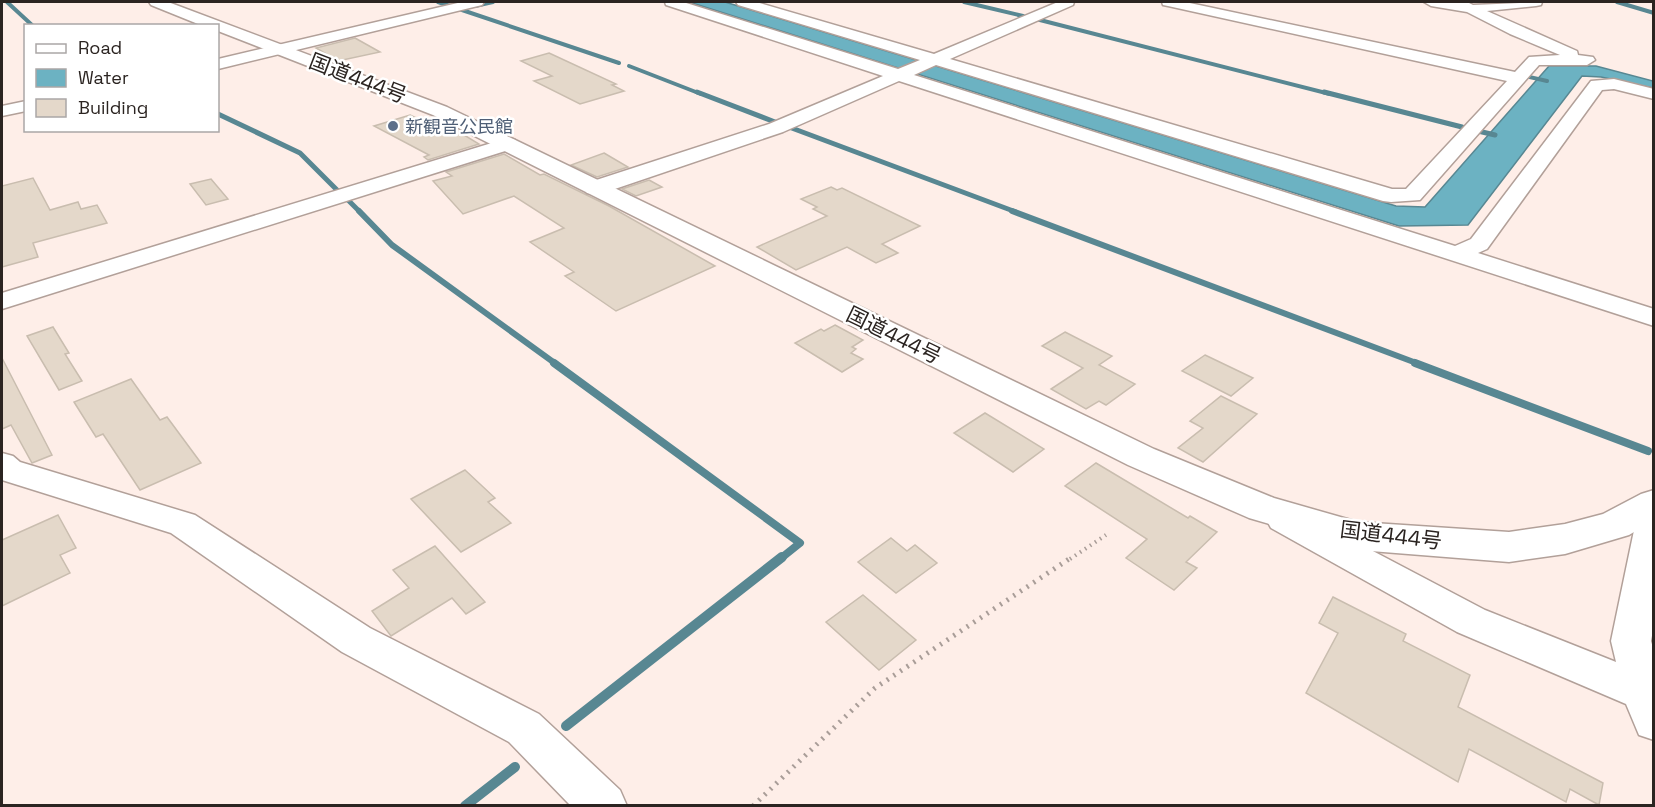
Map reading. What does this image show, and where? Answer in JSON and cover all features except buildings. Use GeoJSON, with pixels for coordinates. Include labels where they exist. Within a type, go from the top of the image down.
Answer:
{"type":"FeatureCollection","features":[{"type":"Feature","properties":{"kind":"highway","name":"国道444号"},"geometry":{"type":"LineString","coordinates":[[156,2],[215,24]]}},
{"type":"Feature","properties":{"kind":"highway","name":"国道444号"},"geometry":{"type":"LineString","coordinates":[[219,25],[402,94],[508,144],[1141,457],[1262,508],[1358,536],[1509,547],[1565,539],[1615,525],[1653,503]]}},
{"type":"Feature","properties":{"kind":"street"},"geometry":{"type":"LineString","coordinates":[[219,64],[285,50],[477,2]]}},
{"type":"Feature","properties":{"kind":"street"},"geometry":{"type":"LineString","coordinates":[[671,2],[902,73],[1653,318]]}},
{"type":"Feature","properties":{"kind":"street"},"geometry":{"type":"LineString","coordinates":[[743,2],[1390,196],[1413,195],[1535,60],[1593,62],[1515,31],[1457,2]]}},
{"type":"Feature","properties":{"kind":"street"},"geometry":{"type":"LineString","coordinates":[[595,188],[776,128],[1068,2]]}},
{"type":"Feature","properties":{"kind":"street"},"geometry":{"type":"LineString","coordinates":[[1168,2],[1519,76]]}},
{"type":"Feature","properties":{"kind":"street"},"geometry":{"type":"LineString","coordinates":[[1431,2],[1472,9],[1536,2]]}},
{"type":"Feature","properties":{"kind":"street"},"geometry":{"type":"LineString","coordinates":[[1457,254],[1479,244],[1598,85],[1648,85]]}},
{"type":"Feature","properties":{"kind":"street"},"geometry":{"type":"LineString","coordinates":[[2,111],[24,106]]}},
{"type":"Feature","properties":{"kind":"street"},"geometry":{"type":"LineString","coordinates":[[2,301],[508,144]]}},
{"type":"Feature","properties":{"kind":"street"},"geometry":{"type":"LineString","coordinates":[[1280,197],[1310,172]]}},
{"type":"Feature","properties":{"kind":"street"},"geometry":{"type":"LineString","coordinates":[[2,464],[8,470],[183,524],[356,640],[524,728],[604,806]]}},
{"type":"Feature","properties":{"kind":"street"},"geometry":{"type":"LineString","coordinates":[[1262,508],[1471,621],[1650,703]]}},
{"type":"Feature","properties":{"kind":"street"},"geometry":{"type":"LineString","coordinates":[[1650,703],[1631,641],[1653,516]]}},
{"type":"Feature","properties":{"kind":"path"},"geometry":{"type":"LineString","coordinates":[[753,806],[875,688],[1106,535]]}},
{"type":"Feature","properties":{"kind":"water"},"geometry":{"type":"Polygon","coordinates":[[[689,2],[725,2],[1396,206],[1425,207],[1549,66],[1596,66],[1653,81],[1653,88],[1601,77],[1582,76],[1468,225],[1399,226],[689,2]]]}},
{"type":"Feature","properties":{"kind":"waterway"},"geometry":{"type":"LineString","coordinates":[[7,2],[31,24]]}},
{"type":"Feature","properties":{"kind":"waterway"},"geometry":{"type":"LineString","coordinates":[[438,2],[450,6]]}},
{"type":"Feature","properties":{"kind":"waterway"},"geometry":{"type":"LineString","coordinates":[[475,6],[493,2]]}},
{"type":"Feature","properties":{"kind":"waterway"},"geometry":{"type":"LineString","coordinates":[[964,2],[1023,16]]}},
{"type":"Feature","properties":{"kind":"waterway"},"geometry":{"type":"LineString","coordinates":[[1617,2],[1654,13]]}},
{"type":"Feature","properties":{"kind":"waterway"},"geometry":{"type":"LineString","coordinates":[[459,9],[619,63]]}},
{"type":"Feature","properties":{"kind":"waterway"},"geometry":{"type":"LineString","coordinates":[[1036,19],[1330,94]]}},
{"type":"Feature","properties":{"kind":"waterway"},"geometry":{"type":"LineString","coordinates":[[629,66],[701,94]]}},
{"type":"Feature","properties":{"kind":"waterway"},"geometry":{"type":"LineString","coordinates":[[1521,75],[1547,81]]}},
{"type":"Feature","properties":{"kind":"waterway"},"geometry":{"type":"LineString","coordinates":[[697,92],[775,122]]}},
{"type":"Feature","properties":{"kind":"waterway"},"geometry":{"type":"LineString","coordinates":[[1324,92],[1462,127]]}},
{"type":"Feature","properties":{"kind":"waterway"},"geometry":{"type":"LineString","coordinates":[[219,114],[300,153],[338,191]]}},
{"type":"Feature","properties":{"kind":"waterway"},"geometry":{"type":"LineString","coordinates":[[789,127],[1016,212]]}},
{"type":"Feature","properties":{"kind":"waterway"},"geometry":{"type":"LineString","coordinates":[[1478,131],[1495,135]]}},
{"type":"Feature","properties":{"kind":"waterway"},"geometry":{"type":"LineString","coordinates":[[346,198],[359,211]]}},
{"type":"Feature","properties":{"kind":"waterway"},"geometry":{"type":"LineString","coordinates":[[359,211],[392,245],[556,364]]}},
{"type":"Feature","properties":{"kind":"waterway"},"geometry":{"type":"LineString","coordinates":[[1012,211],[1419,364]]}},
{"type":"Feature","properties":{"kind":"waterway"},"geometry":{"type":"LineString","coordinates":[[554,363],[800,543],[780,559]]}},
{"type":"Feature","properties":{"kind":"waterway"},"geometry":{"type":"LineString","coordinates":[[1415,363],[1648,451]]}},
{"type":"Feature","properties":{"kind":"waterway"},"geometry":{"type":"LineString","coordinates":[[566,726],[782,557]]}},
{"type":"Feature","properties":{"kind":"waterway"},"geometry":{"type":"LineString","coordinates":[[465,806],[515,767]]}},
{"type":"Feature","properties":{"kind":"place","name":"新観音公民館"},"geometry":{"type":"Point","coordinates":[393,126]}}]}
